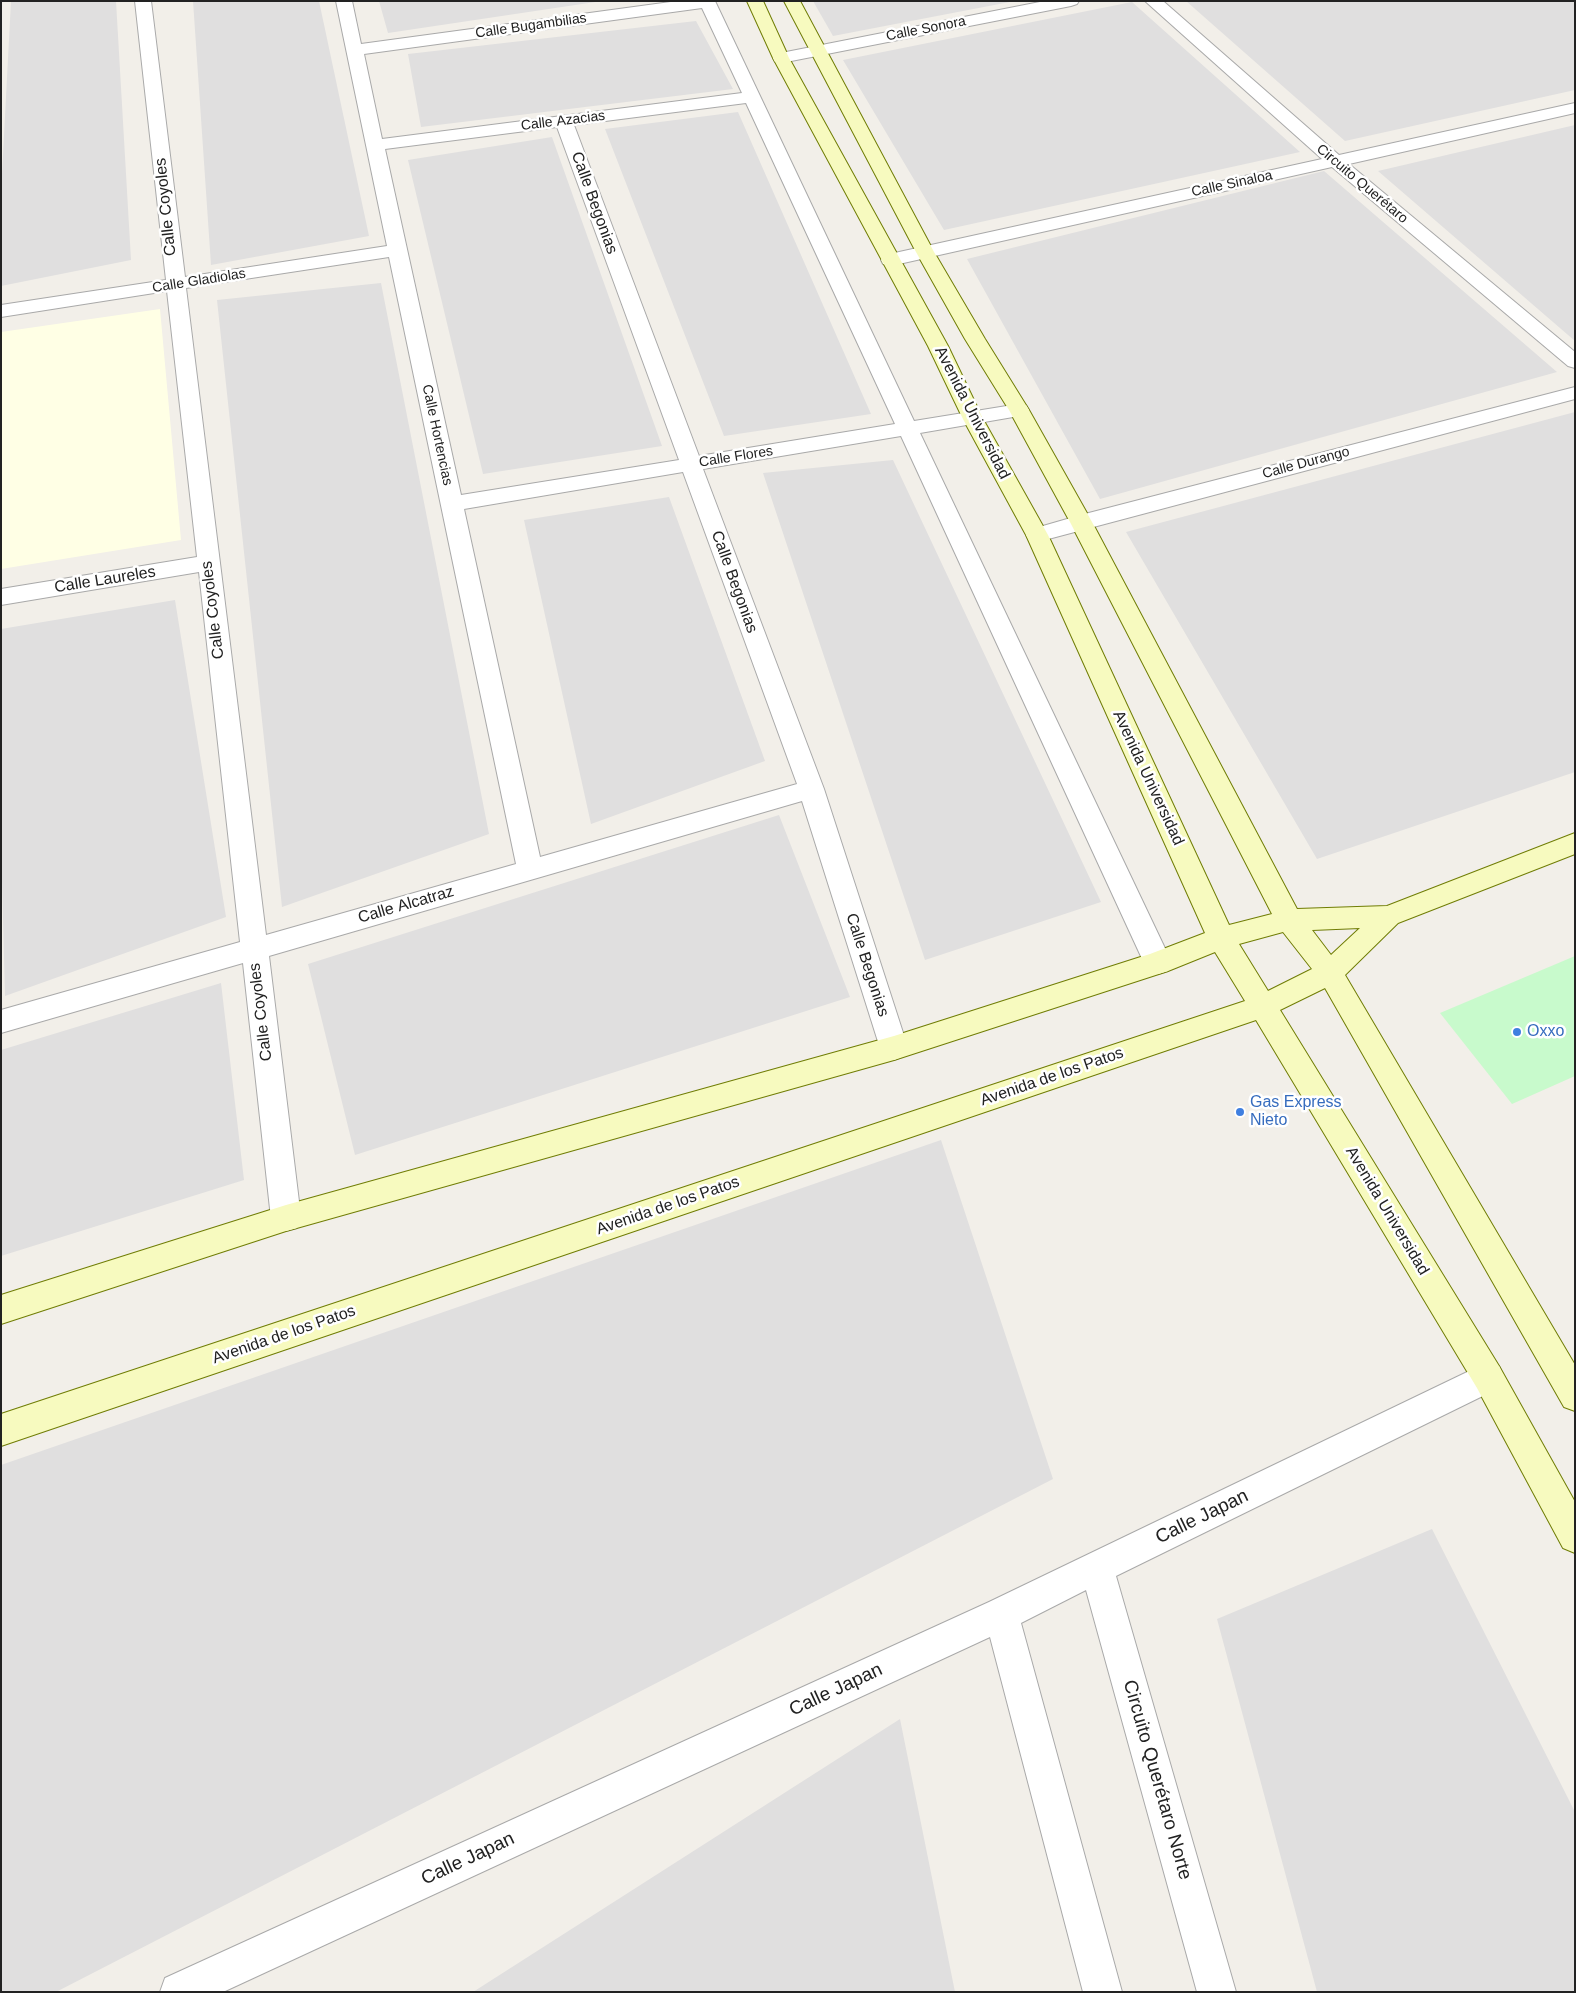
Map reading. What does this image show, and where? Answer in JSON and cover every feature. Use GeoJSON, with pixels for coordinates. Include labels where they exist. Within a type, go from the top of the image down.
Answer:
{"type":"FeatureCollection","features":[{"type":"Feature","properties":{"kind":"main road","name":"Avenida Universidad"},"geometry":{"type":"LineString","coordinates":[[755,1],[781,58],[938,346],[973,419],[1037,535],[1221,938],[1488,1377],[1575,1536]]}},
{"type":"Feature","properties":{"kind":"main road"},"geometry":{"type":"LineString","coordinates":[[792,1],[925,252],[975,339],[1019,410],[1081,522],[1289,920],[1330,973],[1575,1396]]}},
{"type":"Feature","properties":{"kind":"main road"},"geometry":{"type":"LineString","coordinates":[[1,1310],[286,1218],[894,1048],[1158,963],[1221,938],[1289,920],[1389,916],[1575,843]]}},
{"type":"Feature","properties":{"kind":"main road","name":"Avenida de los Patos"},"geometry":{"type":"LineString","coordinates":[[1,1430],[1262,1006],[1330,973],[1389,916]]}},
{"type":"Feature","properties":{"kind":"street","name":"Calle Coyoles"},"geometry":{"type":"LineString","coordinates":[[143,1],[286,1218]]}},
{"type":"Feature","properties":{"kind":"street","name":"Calle Hortencias"},"geometry":{"type":"LineString","coordinates":[[344,1],[530,870]]}},
{"type":"Feature","properties":{"kind":"street","name":"Calle Sonora"},"geometry":{"type":"LineString","coordinates":[[781,58],[1071,1]]}},
{"type":"Feature","properties":{"kind":"street","name":"Circuito Querétaro"},"geometry":{"type":"LineString","coordinates":[[1153,1],[1335,161],[1575,362]]}},
{"type":"Feature","properties":{"kind":"street","name":"Calle Bugambilias"},"geometry":{"type":"LineString","coordinates":[[354,50],[708,2]]}},
{"type":"Feature","properties":{"kind":"street"},"geometry":{"type":"LineString","coordinates":[[708,2],[1158,963]]}},
{"type":"Feature","properties":{"kind":"street","name":"Calle Azacias"},"geometry":{"type":"LineString","coordinates":[[374,145],[752,96]]}},
{"type":"Feature","properties":{"kind":"street","name":"Calle Sinaloa"},"geometry":{"type":"LineString","coordinates":[[890,260],[1575,108]]}},
{"type":"Feature","properties":{"kind":"street","name":"Calle Begonias"},"geometry":{"type":"LineString","coordinates":[[564,121],[811,789],[894,1048]]}},
{"type":"Feature","properties":{"kind":"street","name":"Calle Gladiolas"},"geometry":{"type":"LineString","coordinates":[[1,312],[398,250]]}},
{"type":"Feature","properties":{"kind":"street","name":"Calle Durango"},"geometry":{"type":"LineString","coordinates":[[1037,535],[1575,393]]}},
{"type":"Feature","properties":{"kind":"street","name":"Calle Flores"},"geometry":{"type":"LineString","coordinates":[[452,504],[1019,410]]}},
{"type":"Feature","properties":{"kind":"street","name":"Calle Laureles"},"geometry":{"type":"LineString","coordinates":[[1,597],[208,563]]}},
{"type":"Feature","properties":{"kind":"street","name":"Calle Alcatraz"},"geometry":{"type":"LineString","coordinates":[[1,1022],[811,789]]}},
{"type":"Feature","properties":{"kind":"street","name":"Calle Japan"},"geometry":{"type":"LineString","coordinates":[[178,1992],[1001,1614],[1488,1377]]}},
{"type":"Feature","properties":{"kind":"street","name":"Circuito Querétaro Norte"},"geometry":{"type":"LineString","coordinates":[[1098,1568],[1217,1992]]}},
{"type":"Feature","properties":{"kind":"street"},"geometry":{"type":"LineString","coordinates":[[1001,1614],[1103,1992]]}},
{"type":"Feature","properties":{"kind":"shaded area"},"geometry":{"type":"Polygon","coordinates":[[[11,1],[116,1],[131,260],[1,286],[1,193],[11,1]]]}},
{"type":"Feature","properties":{"kind":"shaded area"},"geometry":{"type":"Polygon","coordinates":[[[193,1],[319,1],[369,236],[211,265],[193,1]]]}},
{"type":"Feature","properties":{"kind":"shaded area"},"geometry":{"type":"Polygon","coordinates":[[[379,1],[602,1],[388,33],[379,1]]]}},
{"type":"Feature","properties":{"kind":"shaded area"},"geometry":{"type":"Polygon","coordinates":[[[813,1],[1015,1],[833,36],[813,1]]]}},
{"type":"Feature","properties":{"kind":"shaded area"},"geometry":{"type":"Polygon","coordinates":[[[1186,1],[1575,1],[1575,90],[1345,141],[1186,1]]]}},
{"type":"Feature","properties":{"kind":"shaded area"},"geometry":{"type":"Polygon","coordinates":[[[1132,2],[1300,152],[944,230],[843,60],[1132,2]]]}},
{"type":"Feature","properties":{"kind":"shaded area"},"geometry":{"type":"Polygon","coordinates":[[[696,21],[733,89],[421,127],[408,54],[696,21]]]}},
{"type":"Feature","properties":{"kind":"shaded area"},"geometry":{"type":"Polygon","coordinates":[[[738,112],[871,414],[724,436],[605,129],[738,112]]]}},
{"type":"Feature","properties":{"kind":"shaded area"},"geometry":{"type":"Polygon","coordinates":[[[1575,125],[1575,341],[1378,171],[1575,125]]]}},
{"type":"Feature","properties":{"kind":"shaded area"},"geometry":{"type":"Polygon","coordinates":[[[552,137],[662,446],[483,474],[408,160],[552,137]]]}},
{"type":"Feature","properties":{"kind":"shaded area"},"geometry":{"type":"Polygon","coordinates":[[[1324,171],[1557,372],[1100,499],[967,259],[1324,171]]]}},
{"type":"Feature","properties":{"kind":"shaded area"},"geometry":{"type":"Polygon","coordinates":[[[381,283],[489,834],[282,907],[217,300],[381,283]]]}},
{"type":"Feature","properties":{"kind":"shaded area"},"geometry":{"type":"Polygon","coordinates":[[[160,309],[181,540],[1,569],[1,332],[160,309]]]}},
{"type":"Feature","properties":{"kind":"shaded area"},"geometry":{"type":"Polygon","coordinates":[[[1575,412],[1575,772],[1317,859],[1126,532],[1575,412]]]}},
{"type":"Feature","properties":{"kind":"shaded area"},"geometry":{"type":"Polygon","coordinates":[[[893,460],[1101,902],[925,960],[763,473],[893,460]]]}},
{"type":"Feature","properties":{"kind":"shaded area"},"geometry":{"type":"Polygon","coordinates":[[[669,497],[765,761],[591,824],[524,520],[669,497]]]}},
{"type":"Feature","properties":{"kind":"shaded area"},"geometry":{"type":"Polygon","coordinates":[[[175,600],[226,917],[5,996],[1,842],[1,629],[175,600]]]}},
{"type":"Feature","properties":{"kind":"shaded area"},"geometry":{"type":"Polygon","coordinates":[[[779,815],[850,997],[355,1155],[308,964],[779,815]]]}},
{"type":"Feature","properties":{"kind":"shaded area"},"geometry":{"type":"Polygon","coordinates":[[[221,983],[244,1180],[1,1256],[1,1050],[221,983]]]}},
{"type":"Feature","properties":{"kind":"shaded area"},"geometry":{"type":"Polygon","coordinates":[[[941,1140],[1053,1479],[56,1992],[1,1992],[1,1465],[941,1140]]]}},
{"type":"Feature","properties":{"kind":"shaded area"},"geometry":{"type":"Polygon","coordinates":[[[1432,1529],[1575,1812],[1575,1992],[1317,1992],[1217,1619],[1432,1529]]]}},
{"type":"Feature","properties":{"kind":"shaded area"},"geometry":{"type":"Polygon","coordinates":[[[900,1719],[955,1992],[473,1992],[900,1719]]]}},
{"type":"Feature","properties":{"kind":"green space"},"geometry":{"type":"Polygon","coordinates":[[[1575,956],[1575,1076],[1512,1104],[1440,1013],[1575,956]]]}},
{"type":"Feature","properties":{"kind":"place","name":"Oxxo"},"geometry":{"type":"Point","coordinates":[1517,1032]}},
{"type":"Feature","properties":{"kind":"place","name":"Gas Express Nieto"},"geometry":{"type":"Point","coordinates":[1240,1112]}}]}
